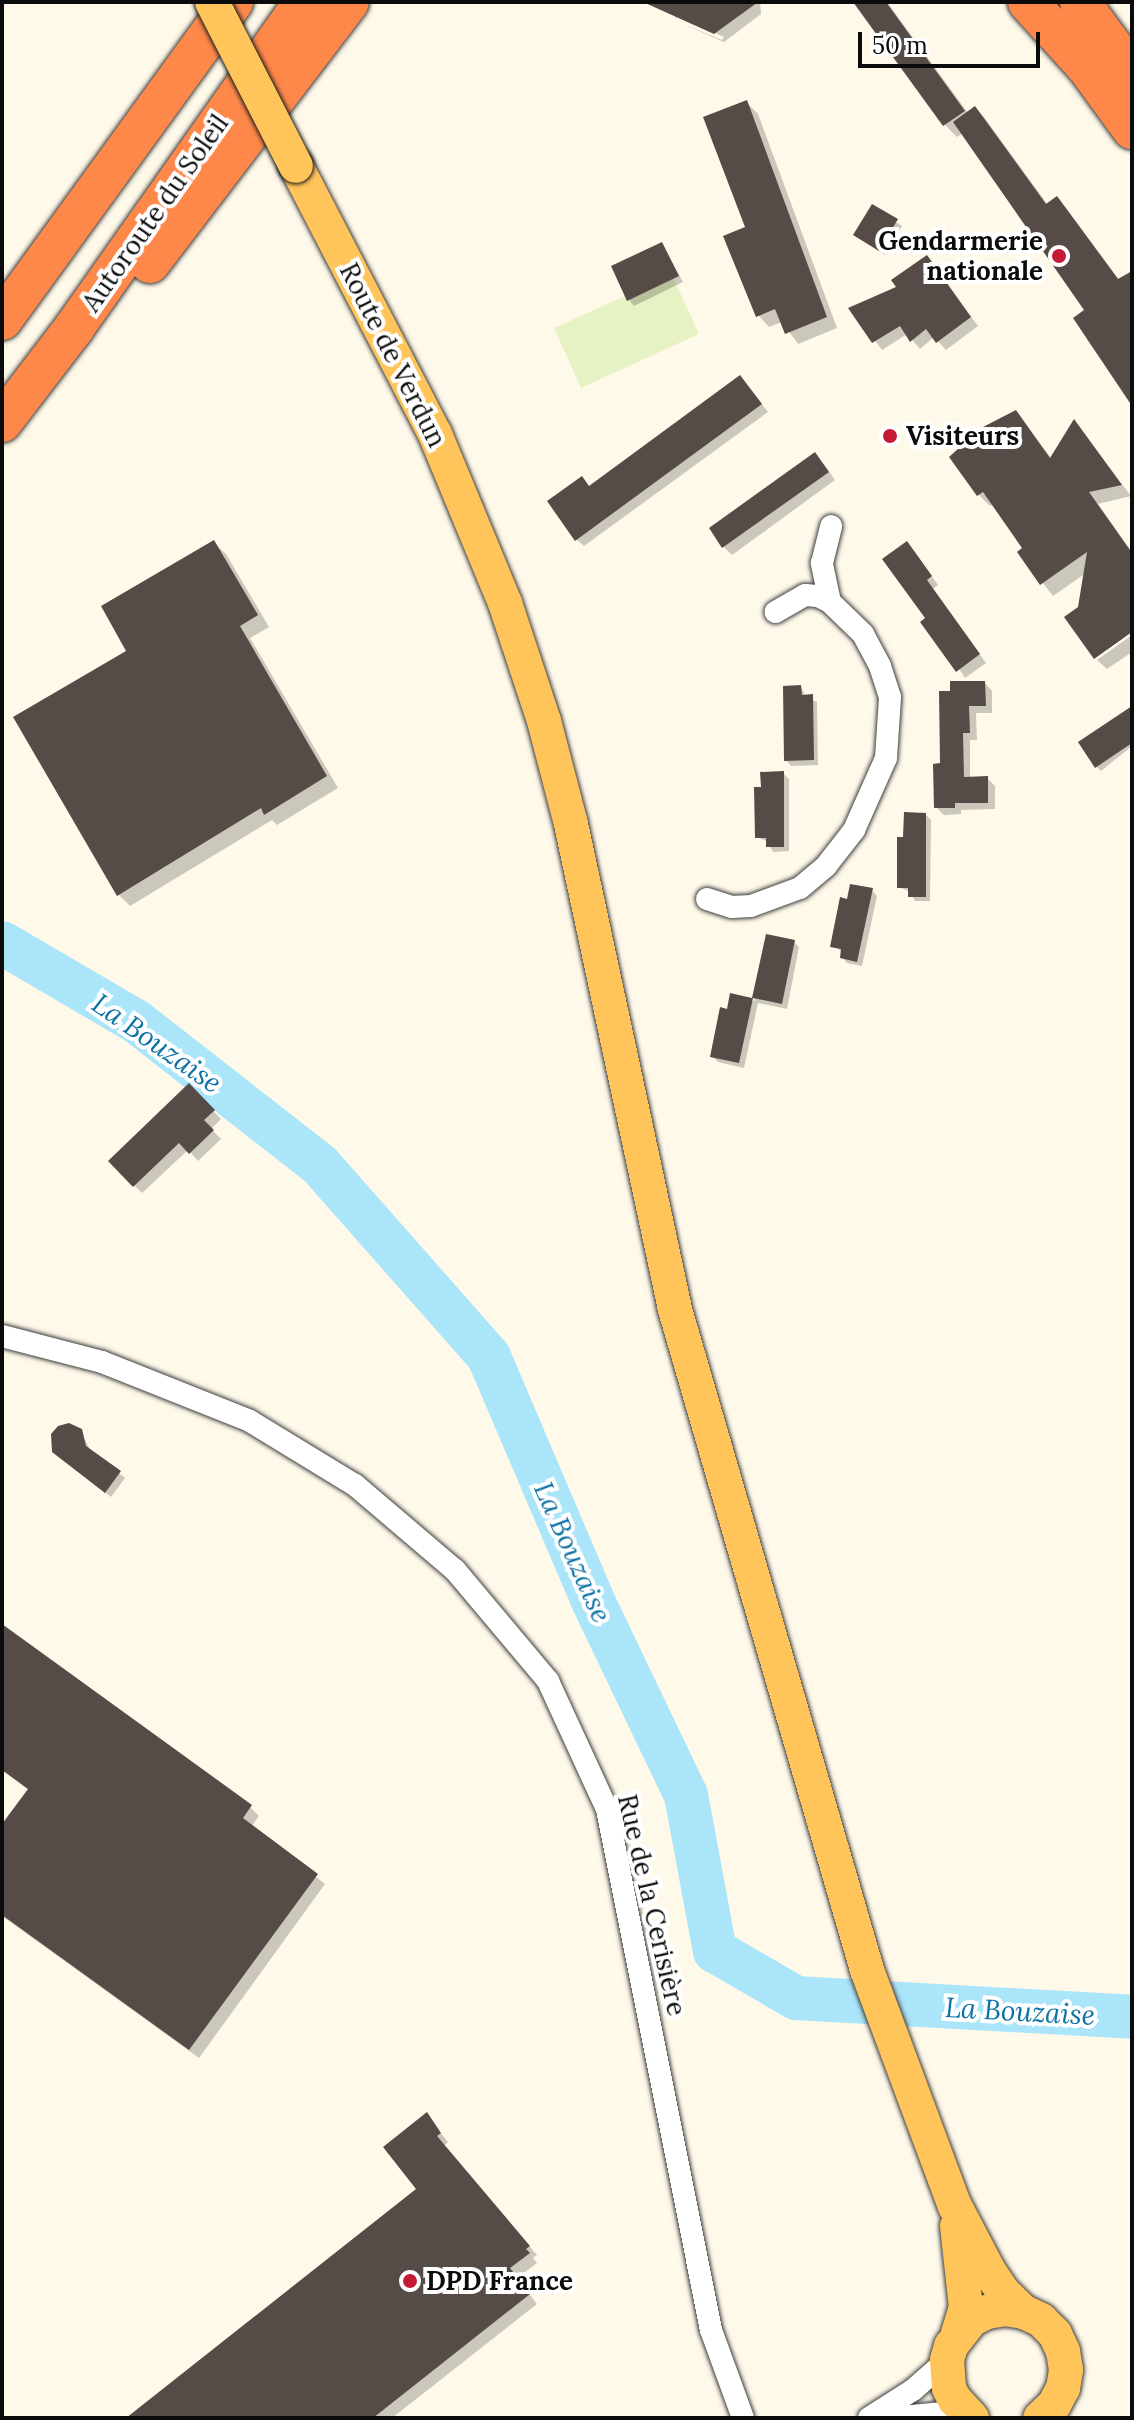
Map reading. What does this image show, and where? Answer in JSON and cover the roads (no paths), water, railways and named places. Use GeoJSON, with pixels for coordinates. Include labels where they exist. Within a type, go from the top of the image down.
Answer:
{"type":"FeatureCollection","features":[{"type":"Feature","properties":{"kind":"highway"},"geometry":{"type":"LineString","coordinates":[[2,320],[233,2]]}},
{"type":"Feature","properties":{"kind":"highway","name":"Autoroute du Soleil"},"geometry":{"type":"LineString","coordinates":[[2,422],[74,328],[304,2]]}},
{"type":"Feature","properties":{"kind":"highway"},"geometry":{"type":"LineString","coordinates":[[74,328],[146,268],[349,2]]}},
{"type":"Feature","properties":{"kind":"highway"},"geometry":{"type":"LineString","coordinates":[[1028,2],[1087,67],[1132,129]]}},
{"type":"Feature","properties":{"kind":"highway"},"geometry":{"type":"LineString","coordinates":[[1052,2],[1087,67]]}},
{"type":"Feature","properties":{"kind":"highway"},"geometry":{"type":"LineString","coordinates":[[1080,2],[1132,73]]}},
{"type":"Feature","properties":{"kind":"main road","name":"Route de Verdun"},"geometry":{"type":"LineString","coordinates":[[212,2],[435,434],[505,603],[544,721],[571,824],[674,1306],[867,1970],[955,2206]]}},
{"type":"Feature","properties":{"kind":"main road"},"geometry":{"type":"LineString","coordinates":[[955,2206],[1004,2293],[1024,2312],[1041,2320],[1055,2334],[1063,2351],[1065,2379],[1049,2414]]}},
{"type":"Feature","properties":{"kind":"main road"},"geometry":{"type":"LineString","coordinates":[[955,2206],[966,2307],[952,2347],[949,2388],[968,2415]]}},
{"type":"Feature","properties":{"kind":"main road"},"geometry":{"type":"LineString","coordinates":[[952,2347],[987,2312],[1024,2312]]}},
{"type":"Feature","properties":{"kind":"street"},"geometry":{"type":"LineString","coordinates":[[830,602],[822,563],[831,526]]}},
{"type":"Feature","properties":{"kind":"street"},"geometry":{"type":"LineString","coordinates":[[707,899],[732,907],[751,906],[800,888],[826,866],[854,830],[870,801],[886,758],[890,697],[880,666],[863,634],[830,602],[805,595],[775,612]]}},
{"type":"Feature","properties":{"kind":"street","name":"Rue de la Cerisière"},"geometry":{"type":"LineString","coordinates":[[2,1336],[102,1362],[250,1421],[355,1485],[455,1570],[548,1681],[607,1809],[711,2330],[743,2418]]}},
{"type":"Feature","properties":{"kind":"street"},"geometry":{"type":"LineString","coordinates":[[869,2418],[913,2390],[952,2347]]}},
{"type":"Feature","properties":{"kind":"street"},"geometry":{"type":"LineString","coordinates":[[891,2418],[968,2415]]}},
{"type":"Feature","properties":{"kind":"waterway","name":"La Bouzaise"},"geometry":{"type":"LineString","coordinates":[[2,943],[137,1022],[320,1165],[489,1357],[592,1599],[686,1795],[715,1951],[796,1998],[1132,2017]]}},
{"type":"Feature","properties":{"kind":"place","name":"Gendarmerie nationale"},"geometry":{"type":"Point","coordinates":[1059,256]}},
{"type":"Feature","properties":{"kind":"place","name":"Visiteurs"},"geometry":{"type":"Point","coordinates":[890,436]}},
{"type":"Feature","properties":{"kind":"place","name":"DPD France"},"geometry":{"type":"Point","coordinates":[410,2281]}}]}
